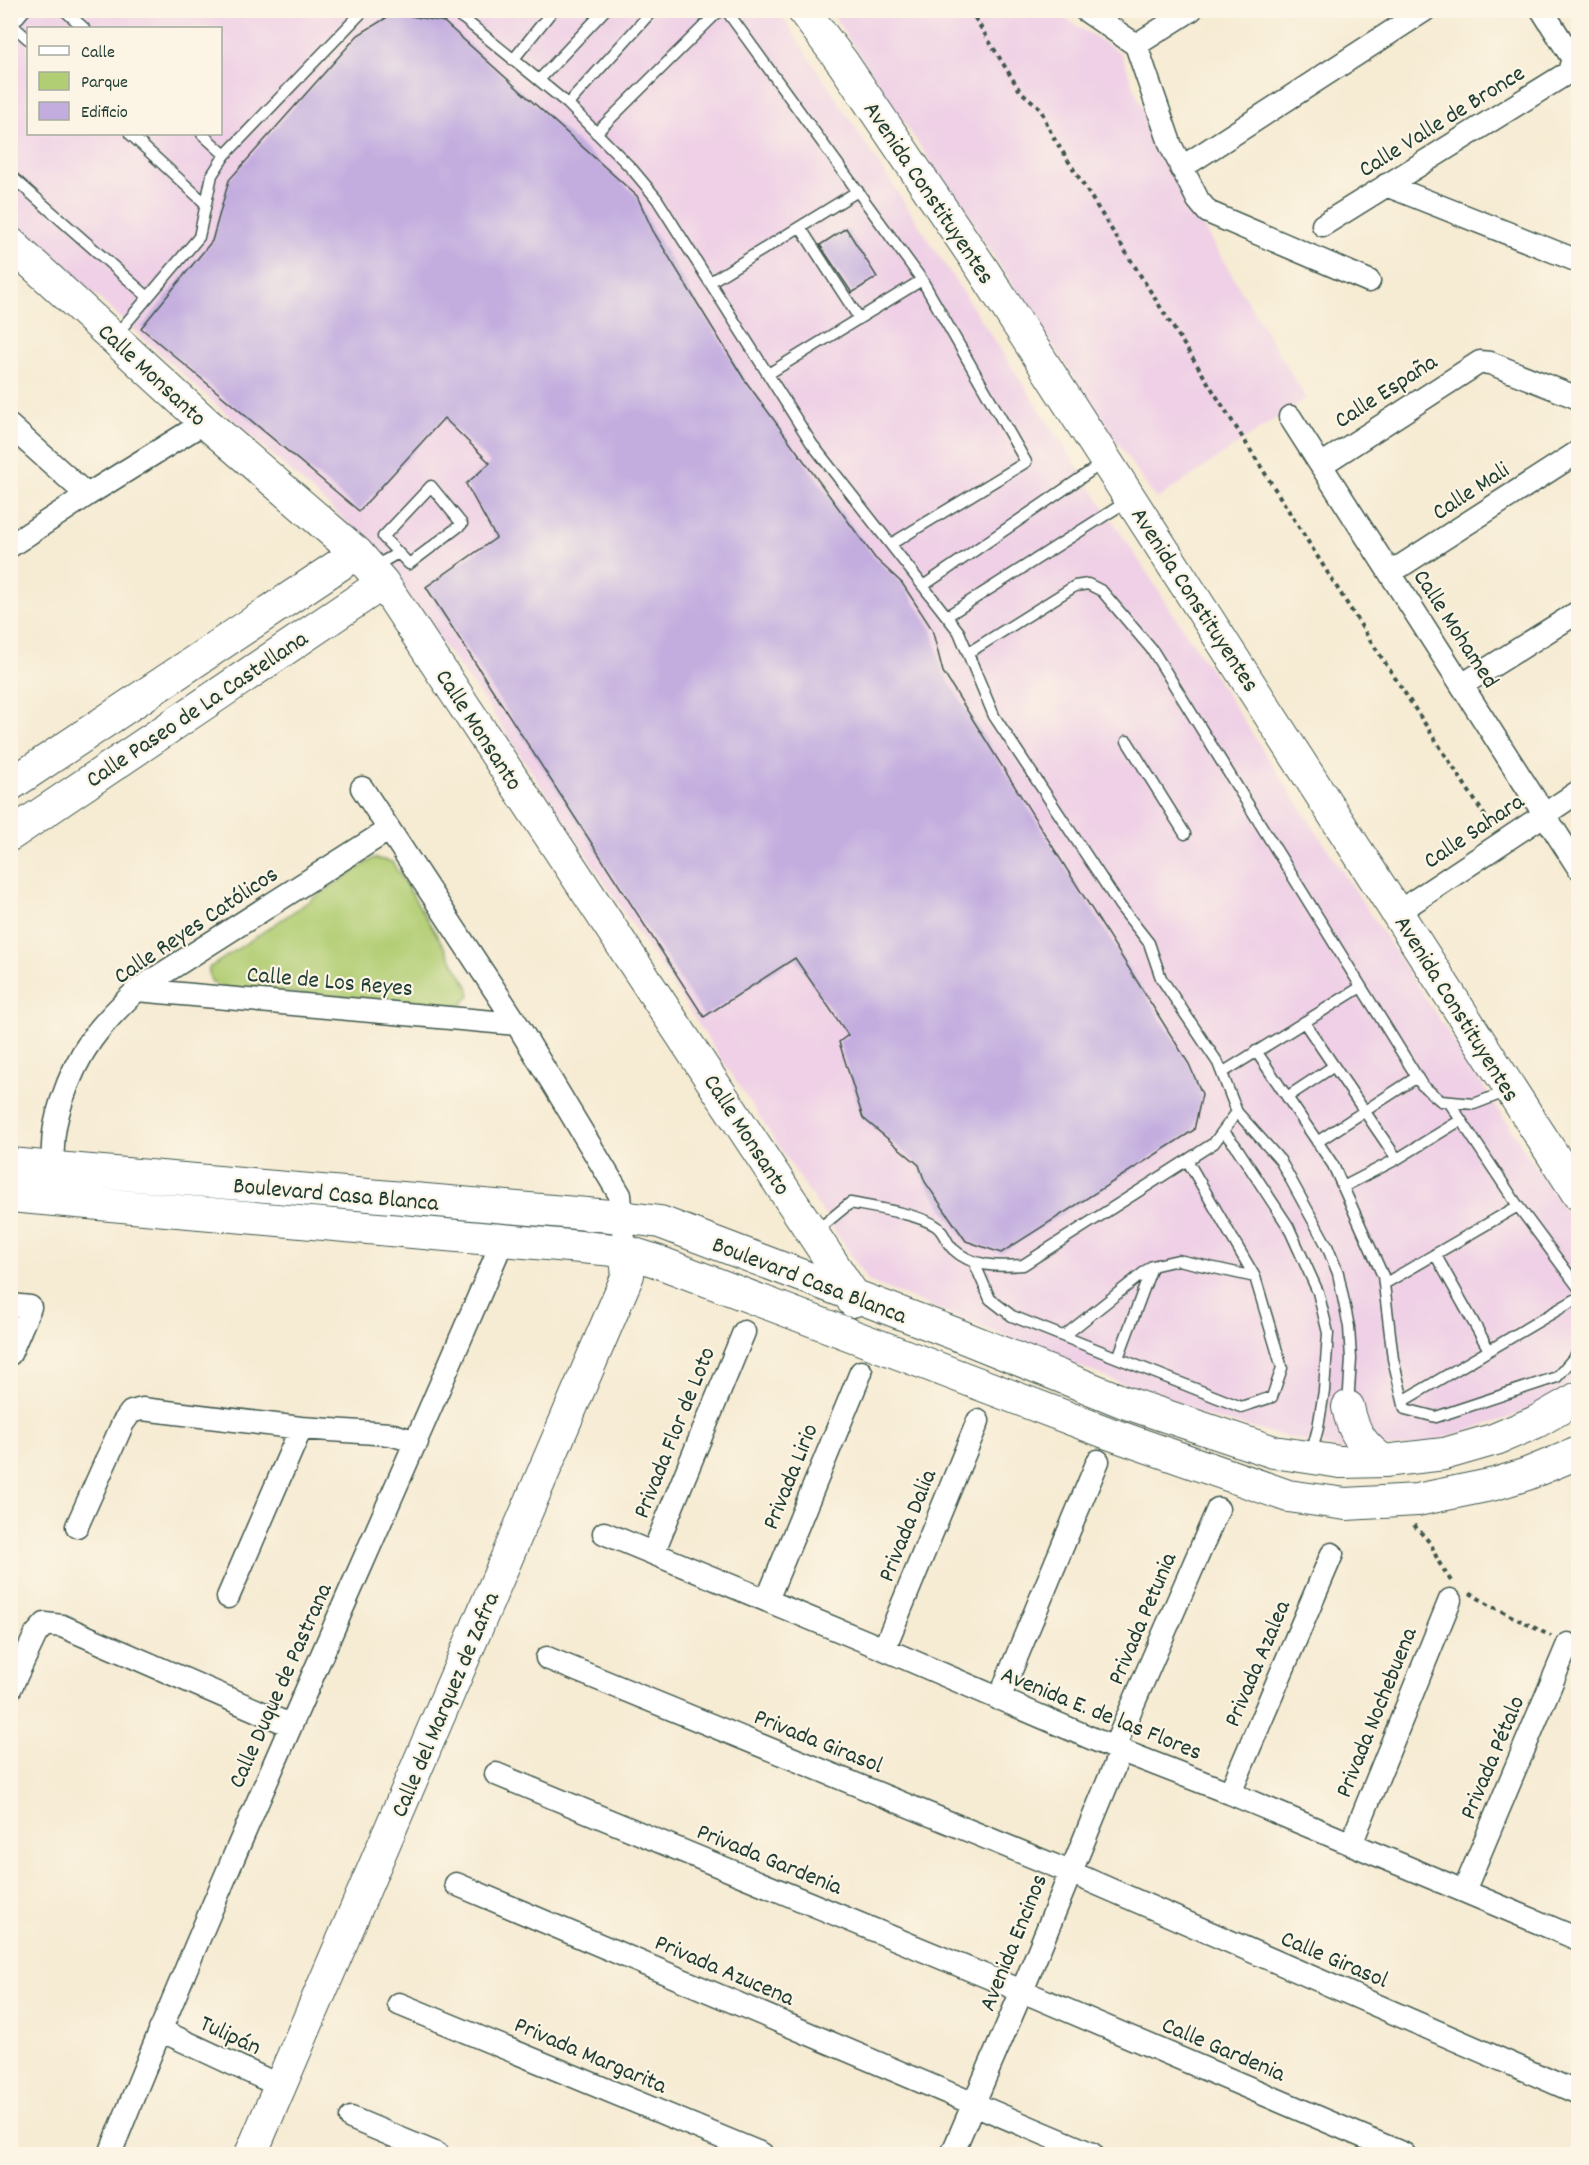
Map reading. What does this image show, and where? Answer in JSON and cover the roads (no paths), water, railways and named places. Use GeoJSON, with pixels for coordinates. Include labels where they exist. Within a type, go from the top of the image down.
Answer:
{"type":"FeatureCollection","features":[{"type":"Feature","properties":{"kind":"street","name":"Avenida Constituyentes"},"geometry":{"type":"LineString","coordinates":[[803,10],[843,63],[1107,460],[1578,1194]]}},
{"type":"Feature","properties":{"kind":"street"},"geometry":{"type":"LineString","coordinates":[[1085,10],[1136,45],[1171,146],[1197,200],[1208,212],[1370,281]]}},
{"type":"Feature","properties":{"kind":"street"},"geometry":{"type":"LineString","coordinates":[[1136,45],[1191,10]]}},
{"type":"Feature","properties":{"kind":"street"},"geometry":{"type":"LineString","coordinates":[[1181,168],[1425,10]]}},
{"type":"Feature","properties":{"kind":"street"},"geometry":{"type":"LineString","coordinates":[[1542,10],[1576,60]]}},
{"type":"Feature","properties":{"kind":"street","name":"Calle Valle de Bronce"},"geometry":{"type":"LineString","coordinates":[[1323,225],[1569,72],[1576,60]]}},
{"type":"Feature","properties":{"kind":"street"},"geometry":{"type":"LineString","coordinates":[[1386,185],[1578,261]]}},
{"type":"Feature","properties":{"kind":"street","name":"Calle Monsanto"},"geometry":{"type":"LineString","coordinates":[[10,243],[205,422],[377,564],[854,1296]]}},
{"type":"Feature","properties":{"kind":"street","name":"Calle España"},"geometry":{"type":"LineString","coordinates":[[1321,465],[1480,362],[1490,363],[1578,398]]}},
{"type":"Feature","properties":{"kind":"street","name":"Calle Mohamed"},"geometry":{"type":"LineString","coordinates":[[1290,417],[1578,867]]}},
{"type":"Feature","properties":{"kind":"street"},"geometry":{"type":"LineString","coordinates":[[10,546],[205,422]]}},
{"type":"Feature","properties":{"kind":"street"},"geometry":{"type":"LineString","coordinates":[[10,426],[87,495]]}},
{"type":"Feature","properties":{"kind":"street","name":"Calle Mali"},"geometry":{"type":"LineString","coordinates":[[1390,573],[1578,453]]}},
{"type":"Feature","properties":{"kind":"street","name":"Calle Paseo de La Castellana"},"geometry":{"type":"LineString","coordinates":[[10,785],[377,564]]}},
{"type":"Feature","properties":{"kind":"street","name":"Calle Paseo de La Castellana"},"geometry":{"type":"LineString","coordinates":[[10,835],[377,564]]}},
{"type":"Feature","properties":{"kind":"street"},"geometry":{"type":"LineString","coordinates":[[1462,685],[1578,612]]}},
{"type":"Feature","properties":{"kind":"street"},"geometry":{"type":"LineString","coordinates":[[362,788],[517,1024],[620,1195],[625,1251]]}},
{"type":"Feature","properties":{"kind":"street","name":"Calle Sahara"},"geometry":{"type":"LineString","coordinates":[[1398,912],[1578,792]]}},
{"type":"Feature","properties":{"kind":"street","name":"Calle Reyes Católicos"},"geometry":{"type":"LineString","coordinates":[[54,1200],[52,1147],[57,1117],[76,1062],[86,1045],[119,1007],[137,990],[388,830]]}},
{"type":"Feature","properties":{"kind":"street","name":"Calle de Los Reyes"},"geometry":{"type":"LineString","coordinates":[[137,990],[517,1024]]}},
{"type":"Feature","properties":{"kind":"street","name":"Boulevard Casa Blanca"},"geometry":{"type":"LineString","coordinates":[[10,1164],[434,1202],[622,1216],[660,1222],[1124,1402],[1244,1443],[1310,1459],[1341,1457],[1384,1461],[1444,1454],[1496,1439],[1536,1422],[1578,1398]]}},
{"type":"Feature","properties":{"kind":"street","name":"Boulevard Casa Blanca"},"geometry":{"type":"LineString","coordinates":[[10,1196],[625,1251],[656,1260],[1108,1433],[1288,1496],[1335,1503],[1390,1503],[1450,1495],[1527,1474],[1578,1453]]}},
{"type":"Feature","properties":{"kind":"street"},"geometry":{"type":"LineString","coordinates":[[430,1233],[434,1202]]}},
{"type":"Feature","properties":{"kind":"street","name":"Calle Duque de Pastrana"},"geometry":{"type":"LineString","coordinates":[[110,2154],[160,2030],[290,1725],[417,1442],[503,1240]]}},
{"type":"Feature","properties":{"kind":"street","name":"Calle del Marquez de Zafra"},"geometry":{"type":"LineString","coordinates":[[251,2154],[628,1275],[625,1251]]}},
{"type":"Feature","properties":{"kind":"street"},"geometry":{"type":"LineString","coordinates":[[843,1331],[854,1296]]}},
{"type":"Feature","properties":{"kind":"street"},"geometry":{"type":"LineString","coordinates":[[10,1305],[30,1307],[10,1354]]}},
{"type":"Feature","properties":{"kind":"street","name":"Privada Flor de Loto"},"geometry":{"type":"LineString","coordinates":[[653,1553],[744,1332]]}},
{"type":"Feature","properties":{"kind":"street","name":"Privada Lirio"},"geometry":{"type":"LineString","coordinates":[[767,1600],[861,1372]]}},
{"type":"Feature","properties":{"kind":"street"},"geometry":{"type":"LineString","coordinates":[[77,1526],[123,1423],[131,1413],[142,1409],[301,1428],[390,1434],[417,1442]]}},
{"type":"Feature","properties":{"kind":"street"},"geometry":{"type":"LineString","coordinates":[[1347,1418],[1352,1423],[1359,1439],[1384,1461]]}},
{"type":"Feature","properties":{"kind":"street","name":"Privada Dalia"},"geometry":{"type":"LineString","coordinates":[[884,1649],[978,1421]]}},
{"type":"Feature","properties":{"kind":"street"},"geometry":{"type":"LineString","coordinates":[[228,1597],[301,1428]]}},
{"type":"Feature","properties":{"kind":"street"},"geometry":{"type":"LineString","coordinates":[[1341,1457],[1345,1478],[1353,1489],[1367,1498],[1390,1503]]}},
{"type":"Feature","properties":{"kind":"street"},"geometry":{"type":"LineString","coordinates":[[1288,1496],[1310,1459]]}},
{"type":"Feature","properties":{"kind":"street"},"geometry":{"type":"LineString","coordinates":[[999,1699],[1098,1461]]}},
{"type":"Feature","properties":{"kind":"street","name":"Privada Petunia"},"geometry":{"type":"LineString","coordinates":[[1118,1749],[1218,1509]]}},
{"type":"Feature","properties":{"kind":"street","name":"Avenida E. de las Flores"},"geometry":{"type":"LineString","coordinates":[[604,1533],[1578,1939]]}},
{"type":"Feature","properties":{"kind":"street","name":"Privada Azalea"},"geometry":{"type":"LineString","coordinates":[[1230,1793],[1332,1554]]}},
{"type":"Feature","properties":{"kind":"street","name":"Privada Nochebuena"},"geometry":{"type":"LineString","coordinates":[[1351,1844],[1454,1590]]}},
{"type":"Feature","properties":{"kind":"street"},"geometry":{"type":"LineString","coordinates":[[10,1689],[36,1634],[45,1624],[62,1626],[290,1725]]}},
{"type":"Feature","properties":{"kind":"street","name":"Privada Pétalo"},"geometry":{"type":"LineString","coordinates":[[1464,1891],[1568,1644]]}},
{"type":"Feature","properties":{"kind":"street","name":"Privada Girasol"},"geometry":{"type":"LineString","coordinates":[[547,1658],[1070,1872]]}},
{"type":"Feature","properties":{"kind":"street","name":"Avenida Encinos"},"geometry":{"type":"LineString","coordinates":[[952,2154],[1022,1991],[1118,1749]]}},
{"type":"Feature","properties":{"kind":"street","name":"Privada Gardenia"},"geometry":{"type":"LineString","coordinates":[[496,1774],[1022,1991]]}},
{"type":"Feature","properties":{"kind":"street","name":"Calle Girasol"},"geometry":{"type":"LineString","coordinates":[[1070,1872],[1578,2093]]}},
{"type":"Feature","properties":{"kind":"street","name":"Privada Azucena"},"geometry":{"type":"LineString","coordinates":[[456,1884],[1092,2154]]}},
{"type":"Feature","properties":{"kind":"street","name":"Calle Gardenia"},"geometry":{"type":"LineString","coordinates":[[1022,1991],[1404,2154]]}},
{"type":"Feature","properties":{"kind":"street","name":"Privada Margarita"},"geometry":{"type":"LineString","coordinates":[[399,2004],[762,2154]]}},
{"type":"Feature","properties":{"kind":"street","name":"Tulipán"},"geometry":{"type":"LineString","coordinates":[[160,2030],[280,2086]]}},
{"type":"Feature","properties":{"kind":"street"},"geometry":{"type":"LineString","coordinates":[[351,2118],[437,2154]]}},
{"type":"Feature","properties":{"kind":"lane"},"geometry":{"type":"LineString","coordinates":[[25,10],[12,25],[27,38]]}},
{"type":"Feature","properties":{"kind":"lane"},"geometry":{"type":"LineString","coordinates":[[64,10],[83,27]]}},
{"type":"Feature","properties":{"kind":"lane"},"geometry":{"type":"LineString","coordinates":[[114,337],[199,237],[212,175],[225,155],[364,10]]}},
{"type":"Feature","properties":{"kind":"lane"},"geometry":{"type":"LineString","coordinates":[[449,10],[464,19],[568,104],[632,169],[657,199],[812,444],[959,632],[994,716],[1120,906],[1149,944],[1161,978],[1218,1063],[1237,1112],[1280,1160],[1327,1246],[1338,1274],[1349,1327],[1352,1359],[1347,1418]]}},
{"type":"Feature","properties":{"kind":"lane"},"geometry":{"type":"LineString","coordinates":[[464,19],[472,10]]}},
{"type":"Feature","properties":{"kind":"lane"},"geometry":{"type":"LineString","coordinates":[[513,60],[554,10]]}},
{"type":"Feature","properties":{"kind":"lane"},"geometry":{"type":"LineString","coordinates":[[539,80],[604,10]]}},
{"type":"Feature","properties":{"kind":"lane"},"geometry":{"type":"LineString","coordinates":[[568,104],[653,10]]}},
{"type":"Feature","properties":{"kind":"lane"},"geometry":{"type":"LineString","coordinates":[[596,133],[720,10]]}},
{"type":"Feature","properties":{"kind":"lane"},"geometry":{"type":"LineString","coordinates":[[726,10],[922,280],[1026,462],[891,544]]}},
{"type":"Feature","properties":{"kind":"lane"},"geometry":{"type":"LineString","coordinates":[[131,135],[206,204]]}},
{"type":"Feature","properties":{"kind":"lane"},"geometry":{"type":"LineString","coordinates":[[203,135],[225,155]]}},
{"type":"Feature","properties":{"kind":"lane"},"geometry":{"type":"LineString","coordinates":[[10,175],[148,297]]}},
{"type":"Feature","properties":{"kind":"lane"},"geometry":{"type":"LineString","coordinates":[[710,282],[858,191]]}},
{"type":"Feature","properties":{"kind":"lane"},"geometry":{"type":"LineString","coordinates":[[800,227],[859,318]]}},
{"type":"Feature","properties":{"kind":"lane"},"geometry":{"type":"LineString","coordinates":[[768,374],[922,280]]}},
{"type":"Feature","properties":{"kind":"lane"},"geometry":{"type":"LineString","coordinates":[[923,586],[1107,460]]}},
{"type":"Feature","properties":{"kind":"lane"},"geometry":{"type":"LineString","coordinates":[[431,486],[462,524],[409,564],[377,564],[383,537],[431,486]]}},
{"type":"Feature","properties":{"kind":"lane"},"geometry":{"type":"LineString","coordinates":[[946,616],[1131,498]]}},
{"type":"Feature","properties":{"kind":"lane"},"geometry":{"type":"LineString","coordinates":[[968,653],[1076,586],[1088,584],[1102,591],[1153,651],[1422,1085],[1441,1101],[1473,1104],[1511,1090]]}},
{"type":"Feature","properties":{"kind":"lane"},"geometry":{"type":"LineString","coordinates":[[1127,741],[1185,834]]}},
{"type":"Feature","properties":{"kind":"lane"},"geometry":{"type":"LineString","coordinates":[[1222,1073],[1361,987]]}},
{"type":"Feature","properties":{"kind":"lane"},"geometry":{"type":"LineString","coordinates":[[1304,1022],[1397,1159]]}},
{"type":"Feature","properties":{"kind":"lane"},"geometry":{"type":"LineString","coordinates":[[1256,1052],[1333,1166],[1383,1276],[1393,1359],[1405,1409],[1436,1417],[1557,1377],[1578,1353]]}},
{"type":"Feature","properties":{"kind":"lane"},"geometry":{"type":"LineString","coordinates":[[1287,1098],[1334,1066]]}},
{"type":"Feature","properties":{"kind":"lane"},"geometry":{"type":"LineString","coordinates":[[1317,1142],[1417,1077]]}},
{"type":"Feature","properties":{"kind":"lane"},"geometry":{"type":"LineString","coordinates":[[1449,1102],[1518,1206],[1578,1287]]}},
{"type":"Feature","properties":{"kind":"lane"},"geometry":{"type":"LineString","coordinates":[[813,1233],[850,1203],[883,1208],[937,1227],[952,1248],[974,1262],[998,1268],[1023,1265],[1214,1143],[1237,1112]]}},
{"type":"Feature","properties":{"kind":"lane"},"geometry":{"type":"LineString","coordinates":[[1343,1187],[1397,1159],[1461,1120]]}},
{"type":"Feature","properties":{"kind":"lane"},"geometry":{"type":"LineString","coordinates":[[1223,1131],[1235,1145],[1288,1226],[1318,1292],[1328,1333],[1324,1391],[1310,1459]]}},
{"type":"Feature","properties":{"kind":"lane"},"geometry":{"type":"LineString","coordinates":[[974,1262],[990,1299],[1012,1316],[1241,1407],[1272,1397],[1282,1368],[1255,1277],[1186,1160]]}},
{"type":"Feature","properties":{"kind":"lane"},"geometry":{"type":"LineString","coordinates":[[1384,1284],[1518,1206]]}},
{"type":"Feature","properties":{"kind":"lane"},"geometry":{"type":"LineString","coordinates":[[1435,1254],[1489,1350]]}},
{"type":"Feature","properties":{"kind":"lane"},"geometry":{"type":"LineString","coordinates":[[1064,1336],[1152,1266],[1178,1260],[1255,1277]]}},
{"type":"Feature","properties":{"kind":"lane"},"geometry":{"type":"LineString","coordinates":[[1118,1358],[1152,1266]]}},
{"type":"Feature","properties":{"kind":"lane"},"geometry":{"type":"LineString","coordinates":[[1403,1401],[1578,1298]]}}]}
